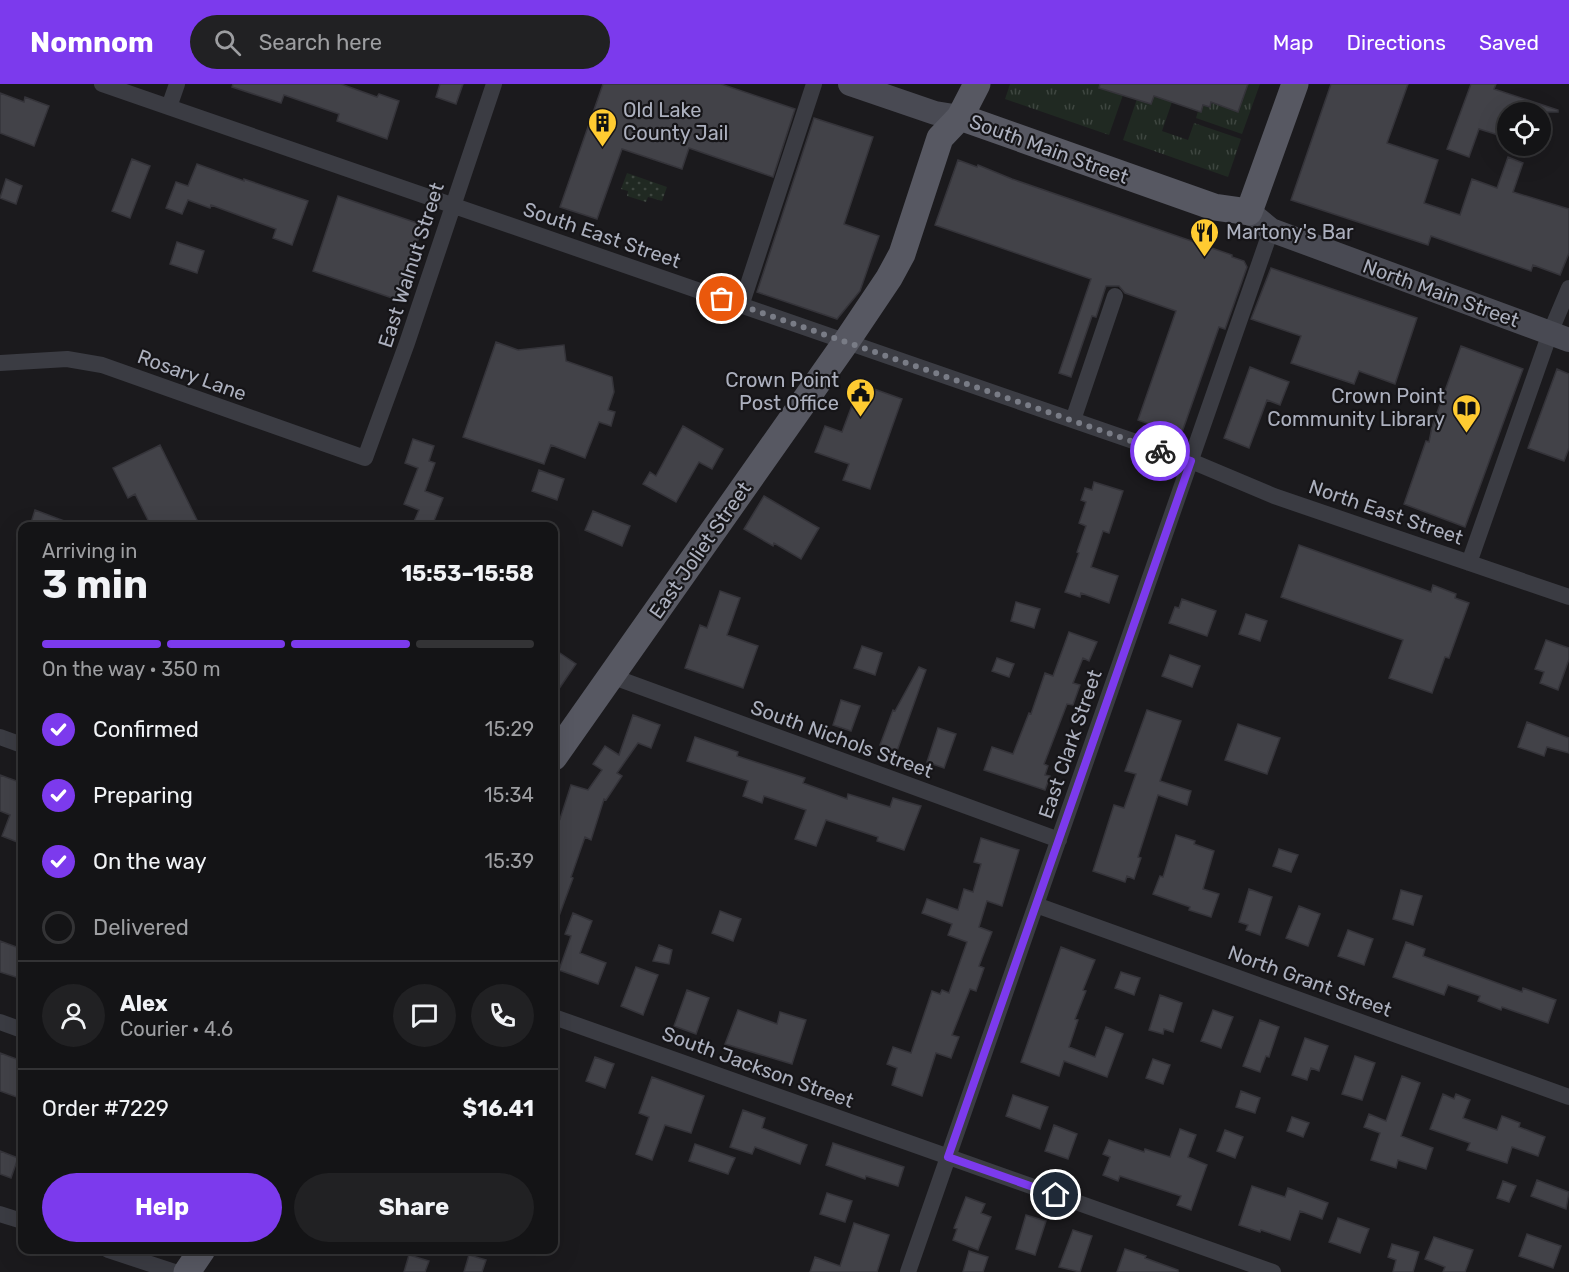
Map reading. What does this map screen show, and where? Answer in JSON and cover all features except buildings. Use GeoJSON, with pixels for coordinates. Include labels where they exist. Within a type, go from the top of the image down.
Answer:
{"type":"FeatureCollection","features":[{"type":"Feature","properties":{"kind":"main road","name":"South Main Street"},"geometry":{"type":"LineString","coordinates":[[850,84],[935,113],[960,117],[1204,204],[1225,210],[1249,212]]}},
{"type":"Feature","properties":{"kind":"main road","name":"East Joliet Street"},"geometry":{"type":"LineString","coordinates":[[558,751],[889,278],[902,254],[940,138],[960,117],[977,84]]}},
{"type":"Feature","properties":{"kind":"main road"},"geometry":{"type":"LineString","coordinates":[[1249,212],[1295,84]]}},
{"type":"Feature","properties":{"kind":"main road","name":"North Main Street"},"geometry":{"type":"LineString","coordinates":[[1249,212],[1271,230],[1559,337]]}},
{"type":"Feature","properties":{"kind":"main road"},"geometry":{"type":"LineString","coordinates":[[187,1272],[199,1254]]}},
{"type":"Feature","properties":{"kind":"street","name":"South East Street"},"geometry":{"type":"LineString","coordinates":[[102,84],[1191,461]]}},
{"type":"Feature","properties":{"kind":"street"},"geometry":{"type":"LineString","coordinates":[[169,107],[177,84]]}},
{"type":"Feature","properties":{"kind":"street","name":"East Walnut Street"},"geometry":{"type":"LineString","coordinates":[[365,458],[407,343],[494,84]]}},
{"type":"Feature","properties":{"kind":"street"},"geometry":{"type":"LineString","coordinates":[[741,306],[814,84]]}},
{"type":"Feature","properties":{"kind":"street","name":"East Clark Street"},"geometry":{"type":"LineString","coordinates":[[908,1272],[1271,230]]}},
{"type":"Feature","properties":{"kind":"street"},"geometry":{"type":"LineString","coordinates":[[1469,563],[1559,337],[1569,290]]}},
{"type":"Feature","properties":{"kind":"street"},"geometry":{"type":"LineString","coordinates":[[1073,420],[1115,296]]}},
{"type":"Feature","properties":{"kind":"street","name":"Rosary Lane"},"geometry":{"type":"LineString","coordinates":[[0,363],[67,359],[102,365],[365,458]]}},
{"type":"Feature","properties":{"kind":"street","name":"North East Street"},"geometry":{"type":"LineString","coordinates":[[1191,461],[1274,496],[1569,597]]}},
{"type":"Feature","properties":{"kind":"street","name":"South Nichols Street"},"geometry":{"type":"LineString","coordinates":[[610,676],[1059,840]]}},
{"type":"Feature","properties":{"kind":"street"},"geometry":{"type":"LineString","coordinates":[[0,737],[18,744]]}},
{"type":"Feature","properties":{"kind":"street","name":"North Grant Street"},"geometry":{"type":"LineString","coordinates":[[1036,905],[1569,1097]]}},
{"type":"Feature","properties":{"kind":"street","name":"South Jackson Street"},"geometry":{"type":"LineString","coordinates":[[558,1018],[1273,1272]]}},
{"type":"Feature","properties":{"kind":"street"},"geometry":{"type":"LineString","coordinates":[[0,1022],[18,1029]]}},
{"type":"Feature","properties":{"kind":"street"},"geometry":{"type":"LineString","coordinates":[[0,1214],[18,1220]]}},
{"type":"Feature","properties":{"kind":"street"},"geometry":{"type":"LineString","coordinates":[[120,1254],[175,1272]]}},
{"type":"Feature","properties":{"kind":"green space"},"geometry":{"type":"Polygon","coordinates":[[[1010,84],[1112,84],[1123,95],[1109,135],[1005,99],[1010,84]]]}},
{"type":"Feature","properties":{"kind":"green space"},"geometry":{"type":"Polygon","coordinates":[[[1248,84],[1260,84],[1242,134],[1196,118],[1203,105],[1209,107],[1211,102],[1238,112],[1248,84]]]}},
{"type":"Feature","properties":{"kind":"green space"},"geometry":{"type":"Polygon","coordinates":[[[1156,89],[1172,102],[1162,131],[1188,140],[1194,123],[1241,139],[1228,177],[1123,140],[1137,99],[1156,89]]]}},
{"type":"Feature","properties":{"kind":"green space"},"geometry":{"type":"Polygon","coordinates":[[[627,173],[667,187],[662,201],[648,197],[646,202],[627,196],[628,191],[621,189],[627,173]]]}},
{"type":"Feature","properties":{"kind":"way so far"},"geometry":{"type":"LineString","coordinates":[[722,299],[1160,451]]}},
{"type":"Feature","properties":{"kind":"place","name":"Old Lake County Jail"},"geometry":{"type":"Point","coordinates":[602,148]}},
{"type":"Feature","properties":{"kind":"place","name":"Martony's Bar"},"geometry":{"type":"Point","coordinates":[1205,258]}},
{"type":"Feature","properties":{"kind":"place","name":"Crown Point Post Office"},"geometry":{"type":"Point","coordinates":[860,418]}},
{"type":"Feature","properties":{"kind":"place","name":"Crown Point Community Library"},"geometry":{"type":"Point","coordinates":[1466,434]}},
{"type":"Feature","properties":{"kind":"route"},"geometry":{"type":"LineString","coordinates":[[1056,1195],[948,1157],[1191,461],[1160,451]]}}]}
